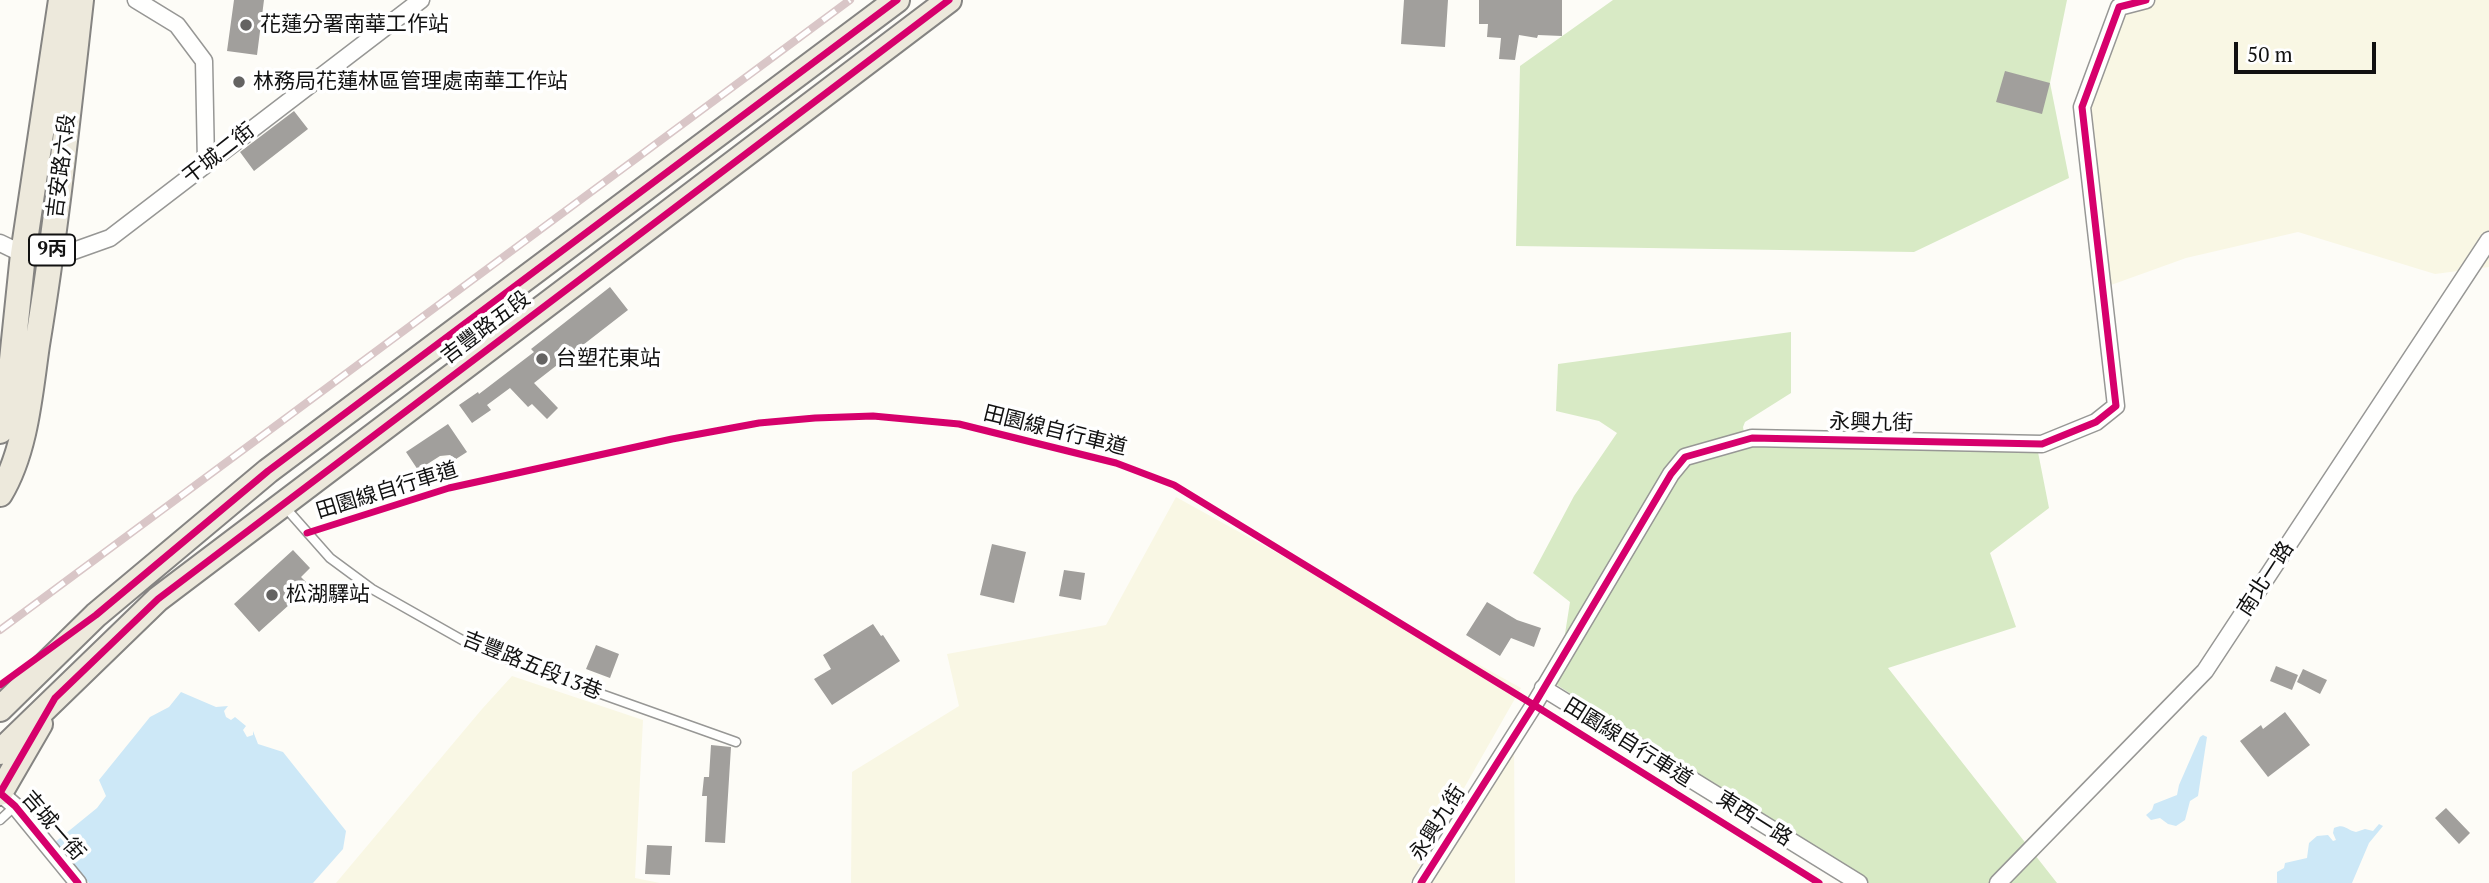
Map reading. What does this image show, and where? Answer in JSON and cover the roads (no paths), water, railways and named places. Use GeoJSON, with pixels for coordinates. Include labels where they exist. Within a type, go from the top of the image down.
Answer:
{"type":"FeatureCollection","features":[{"type":"Feature","properties":{"kind":"main road","name":"吉安路六段"},"geometry":{"type":"LineString","coordinates":[[0,494],[15,461],[8,415],[23,254],[61,0]]}},
{"type":"Feature","properties":{"kind":"main road","name":"吉安路六段"},"geometry":{"type":"LineString","coordinates":[[8,415],[51,259],[81,0]]}},
{"type":"Feature","properties":{"kind":"main road","name":"吉豐路五段"},"geometry":{"type":"LineString","coordinates":[[0,709],[96,615],[268,471],[897,0]]}},
{"type":"Feature","properties":{"kind":"main road","name":"吉豐路五段"},"geometry":{"type":"LineString","coordinates":[[0,752],[158,598],[949,0]]}},
{"type":"Feature","properties":{"kind":"main road"},"geometry":{"type":"LineString","coordinates":[[0,685],[96,615]]}},
{"type":"Feature","properties":{"kind":"main road"},"geometry":{"type":"LineString","coordinates":[[8,800],[55,698]]}},
{"type":"Feature","properties":{"kind":"street"},"geometry":{"type":"LineString","coordinates":[[136,0],[177,26],[204,61],[206,163]]}},
{"type":"Feature","properties":{"kind":"street","name":"干城二街"},"geometry":{"type":"LineString","coordinates":[[0,243],[23,254],[51,259],[110,238],[421,0]]}},
{"type":"Feature","properties":{"kind":"street","name":"永興九街"},"geometry":{"type":"LineString","coordinates":[[1420,883],[1543,688],[1671,474],[1685,457],[1752,438],[2042,444],[2096,422],[2116,406],[2082,107],[2119,7],[2146,0]]}},
{"type":"Feature","properties":{"kind":"street","name":"南北一路"},"geometry":{"type":"LineString","coordinates":[[1998,883],[2205,671],[2489,240]]}},
{"type":"Feature","properties":{"kind":"street","name":"東西一路"},"geometry":{"type":"LineString","coordinates":[[1543,688],[1858,883]]}},
{"type":"Feature","properties":{"kind":"street","name":"吉城一街"},"geometry":{"type":"LineString","coordinates":[[8,800],[78,883]]}},
{"type":"Feature","properties":{"kind":"lane","name":"吉豐路五段13巷"},"geometry":{"type":"LineString","coordinates":[[282,504],[330,558],[372,589],[471,645],[736,742]]}},
{"type":"Feature","properties":{"kind":"lane"},"geometry":{"type":"LineString","coordinates":[[0,820],[8,800]]}},
{"type":"Feature","properties":{"kind":"water"},"geometry":{"type":"Polygon","coordinates":[[[181,692],[216,707],[228,706],[224,711],[226,717],[231,720],[235,717],[246,726],[243,730],[247,737],[253,735],[253,731],[258,744],[283,752],[346,831],[343,849],[313,883],[89,883],[54,843],[97,808],[106,796],[99,780],[150,717],[169,707],[181,692]]]}},
{"type":"Feature","properties":{"kind":"water"},"geometry":{"type":"Polygon","coordinates":[[[2203,735],[2207,737],[2198,796],[2190,801],[2185,820],[2176,826],[2160,818],[2151,820],[2146,815],[2154,804],[2177,795],[2179,785],[2203,735]]]}},
{"type":"Feature","properties":{"kind":"water"},"geometry":{"type":"Polygon","coordinates":[[[2379,824],[2383,826],[2369,843],[2352,883],[2277,883],[2277,872],[2284,868],[2285,863],[2307,858],[2309,843],[2317,836],[2328,835],[2333,841],[2336,840],[2334,828],[2343,827],[2356,832],[2365,829],[2373,831],[2379,824]]]}},
{"type":"Feature","properties":{"kind":"railway"},"geometry":{"type":"LineString","coordinates":[[0,630],[850,0]]}},
{"type":"Feature","properties":{"kind":"place","name":"花蓮分署南華工作站"},"geometry":{"type":"Point","coordinates":[246,25]}},
{"type":"Feature","properties":{"kind":"place","name":"林務局花蓮林區管理處南華工作站"},"geometry":{"type":"Point","coordinates":[239,82]}},
{"type":"Feature","properties":{"kind":"place","name":"台塑花東站"},"geometry":{"type":"Point","coordinates":[542,359]}},
{"type":"Feature","properties":{"kind":"place","name":"松湖驛站"},"geometry":{"type":"Point","coordinates":[272,595]}}]}
